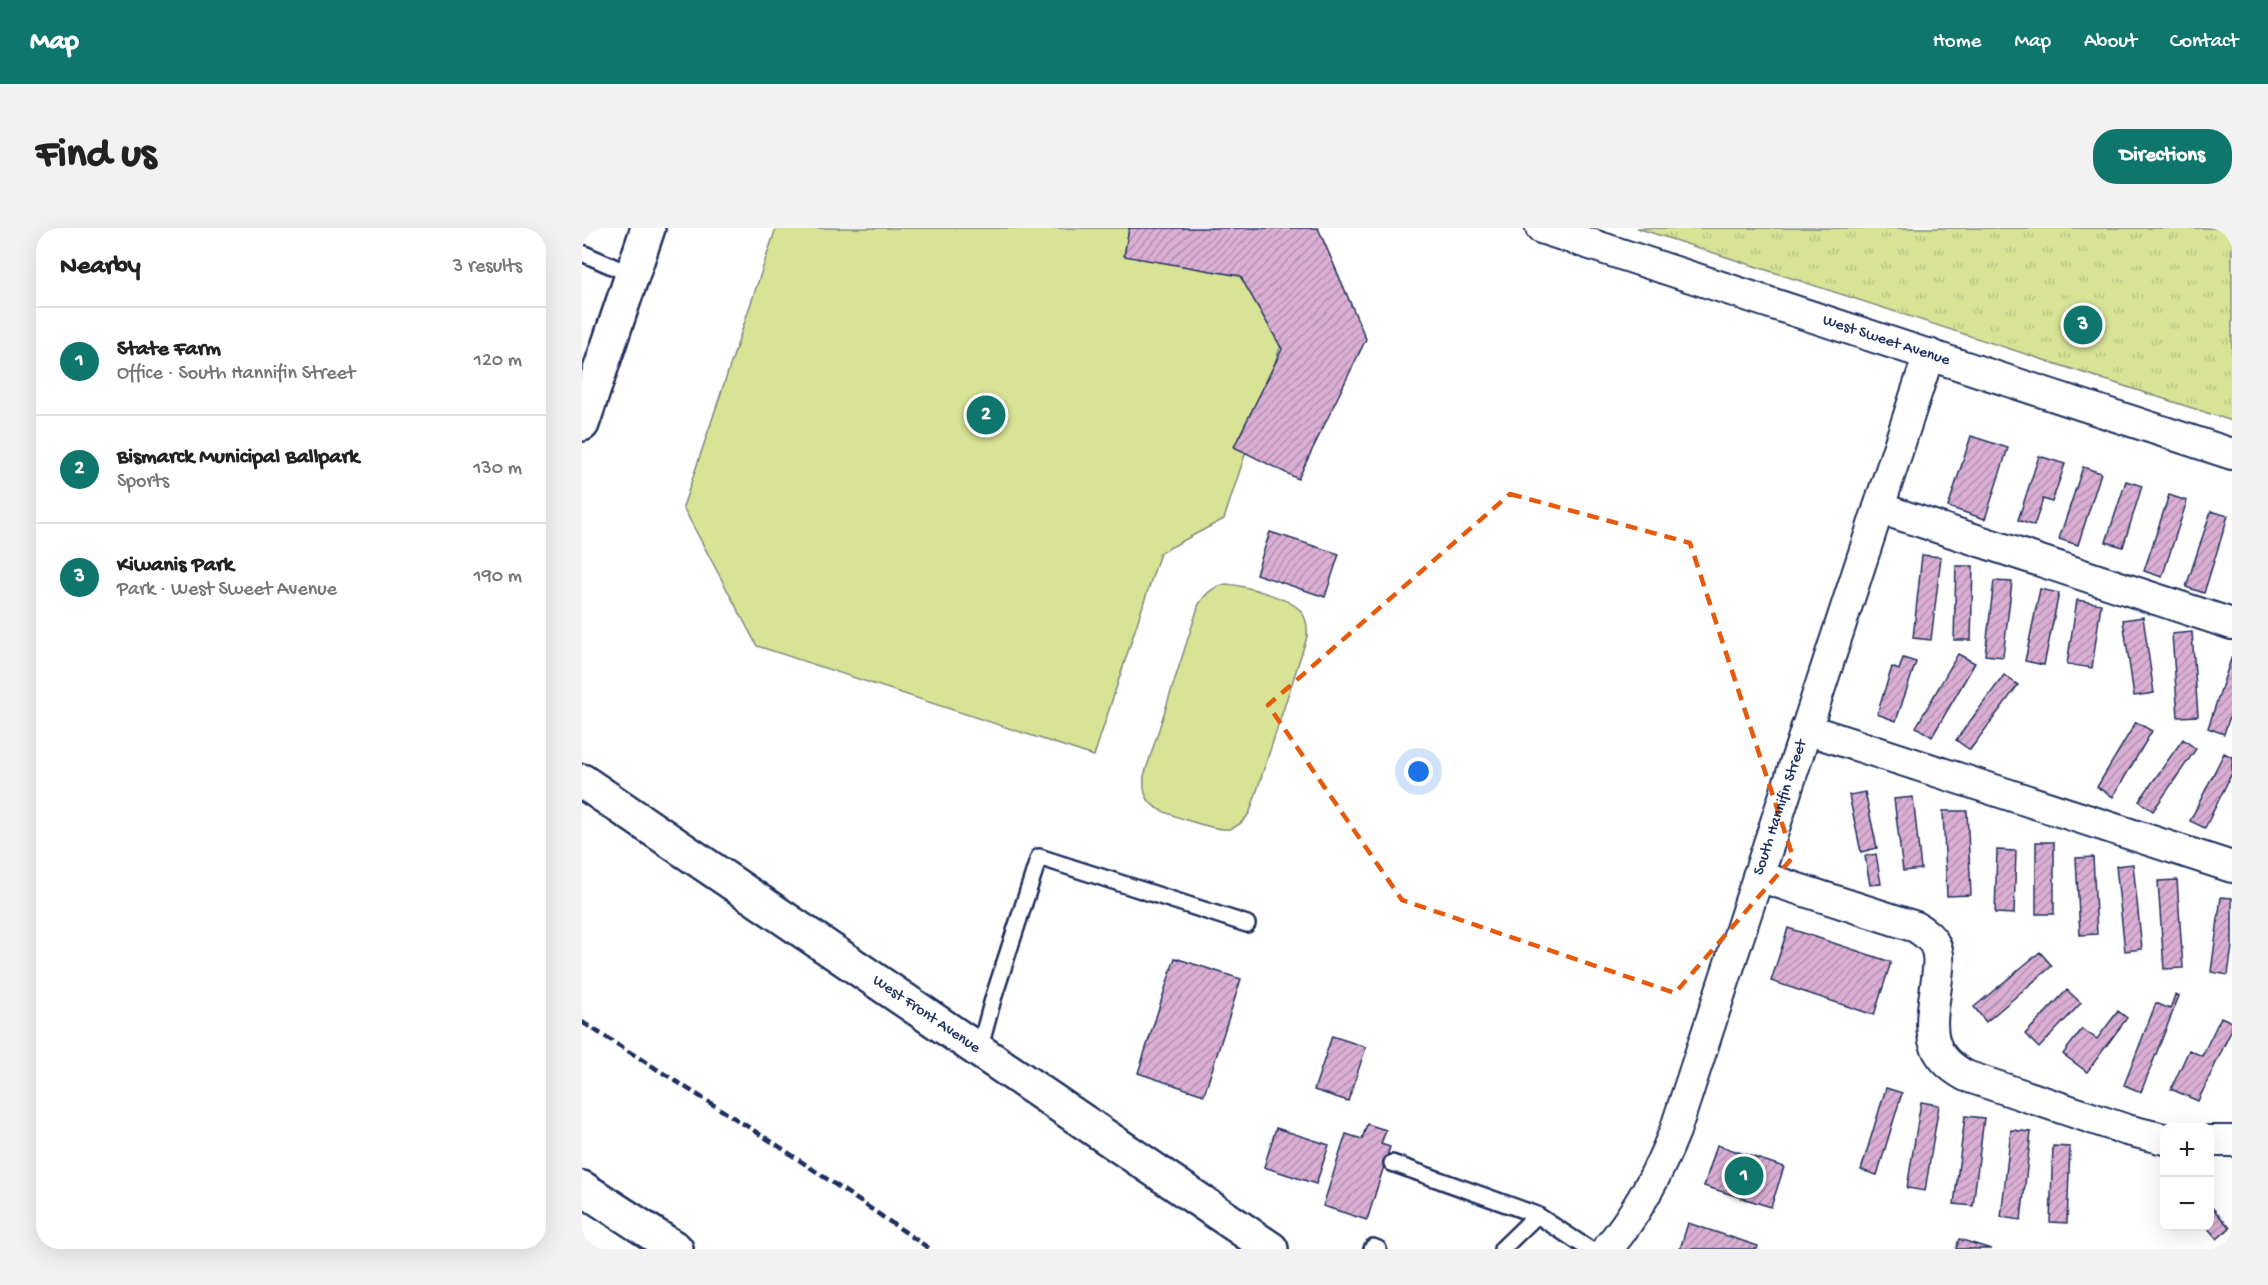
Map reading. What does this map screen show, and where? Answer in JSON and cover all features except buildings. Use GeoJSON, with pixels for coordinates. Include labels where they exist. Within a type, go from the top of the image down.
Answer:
{"type":"FeatureCollection","features":[{"type":"Feature","properties":{"kind":"street"},"geometry":{"type":"LineString","coordinates":[[582,424],[648,228]]}},
{"type":"Feature","properties":{"kind":"street","name":"West Sweet Avenue"},"geometry":{"type":"LineString","coordinates":[[1541,228],[2232,454]]}},
{"type":"Feature","properties":{"kind":"street","name":"South Hannifin Street"},"geometry":{"type":"LineString","coordinates":[[1607,1249],[1635,1214],[1663,1162],[1686,1101],[1929,354]]}},
{"type":"Feature","properties":{"kind":"street"},"geometry":{"type":"LineString","coordinates":[[1879,508],[2232,624]]}},
{"type":"Feature","properties":{"kind":"street"},"geometry":{"type":"LineString","coordinates":[[1806,729],[2232,867]]}},
{"type":"Feature","properties":{"kind":"street","name":"West Front Avenue"},"geometry":{"type":"LineString","coordinates":[[582,781],[1271,1249]]}},
{"type":"Feature","properties":{"kind":"street"},"geometry":{"type":"LineString","coordinates":[[582,801],[623,808]]}},
{"type":"Feature","properties":{"kind":"street"},"geometry":{"type":"LineString","coordinates":[[1758,876],[1916,927],[1926,933],[1937,950],[1939,961],[1932,1025],[1934,1041],[1940,1057],[1951,1068],[1966,1076],[2145,1136],[2160,1138]]}},
{"type":"Feature","properties":{"kind":"street"},"geometry":{"type":"LineString","coordinates":[[2214,1141],[2232,1141]]}},
{"type":"Feature","properties":{"kind":"street"},"geometry":{"type":"LineString","coordinates":[[582,1188],[676,1249]]}},
{"type":"Feature","properties":{"kind":"lane"},"geometry":{"type":"LineString","coordinates":[[582,253],[632,275]]}},
{"type":"Feature","properties":{"kind":"lane"},"geometry":{"type":"LineString","coordinates":[[979,1051],[993,999],[1039,856],[1246,924]]}},
{"type":"Feature","properties":{"kind":"lane"},"geometry":{"type":"LineString","coordinates":[[1392,1163],[1537,1215],[1589,1249]]}},
{"type":"Feature","properties":{"kind":"lane"},"geometry":{"type":"LineString","coordinates":[[1502,1249],[1537,1215]]}},
{"type":"Feature","properties":{"kind":"lane"},"geometry":{"type":"LineString","coordinates":[[1372,1249],[1373,1247],[1378,1249]]}},
{"type":"Feature","properties":{"kind":"highlighted area"},"geometry":{"type":"Polygon","coordinates":[[[1510,494],[1690,543],[1793,857],[1675,993],[1402,900],[1268,705],[1510,494]]]}},
{"type":"Feature","properties":{"kind":"green space"},"geometry":{"type":"Polygon","coordinates":[[[776,228],[1142,228],[1255,266],[1288,323],[1224,519],[1160,553],[1094,756],[757,646],[683,507],[776,228]]]}},
{"type":"Feature","properties":{"kind":"green space"},"geometry":{"type":"Polygon","coordinates":[[[1637,228],[2232,228],[2232,421],[1637,228]]]}},
{"type":"Feature","properties":{"kind":"green space"},"geometry":{"type":"Polygon","coordinates":[[[1226,584],[1265,593],[1294,605],[1300,610],[1307,623],[1307,637],[1250,812],[1236,827],[1222,829],[1202,825],[1154,806],[1148,800],[1145,792],[1144,776],[1199,604],[1211,591],[1226,584]]]}},
{"type":"Feature","properties":{"kind":"railway"},"geometry":{"type":"LineString","coordinates":[[582,1022],[777,1145],[930,1249]]}},
{"type":"Feature","properties":{"kind":"place","name":"Kiwanis Park"},"geometry":{"type":"Point","coordinates":[2083,325]}},
{"type":"Feature","properties":{"kind":"place","name":"Bismarck Municipal Ballpark"},"geometry":{"type":"Point","coordinates":[986,415]}},
{"type":"Feature","properties":{"kind":"place","name":"State Farm"},"geometry":{"type":"Point","coordinates":[1744,1176]}}]}
